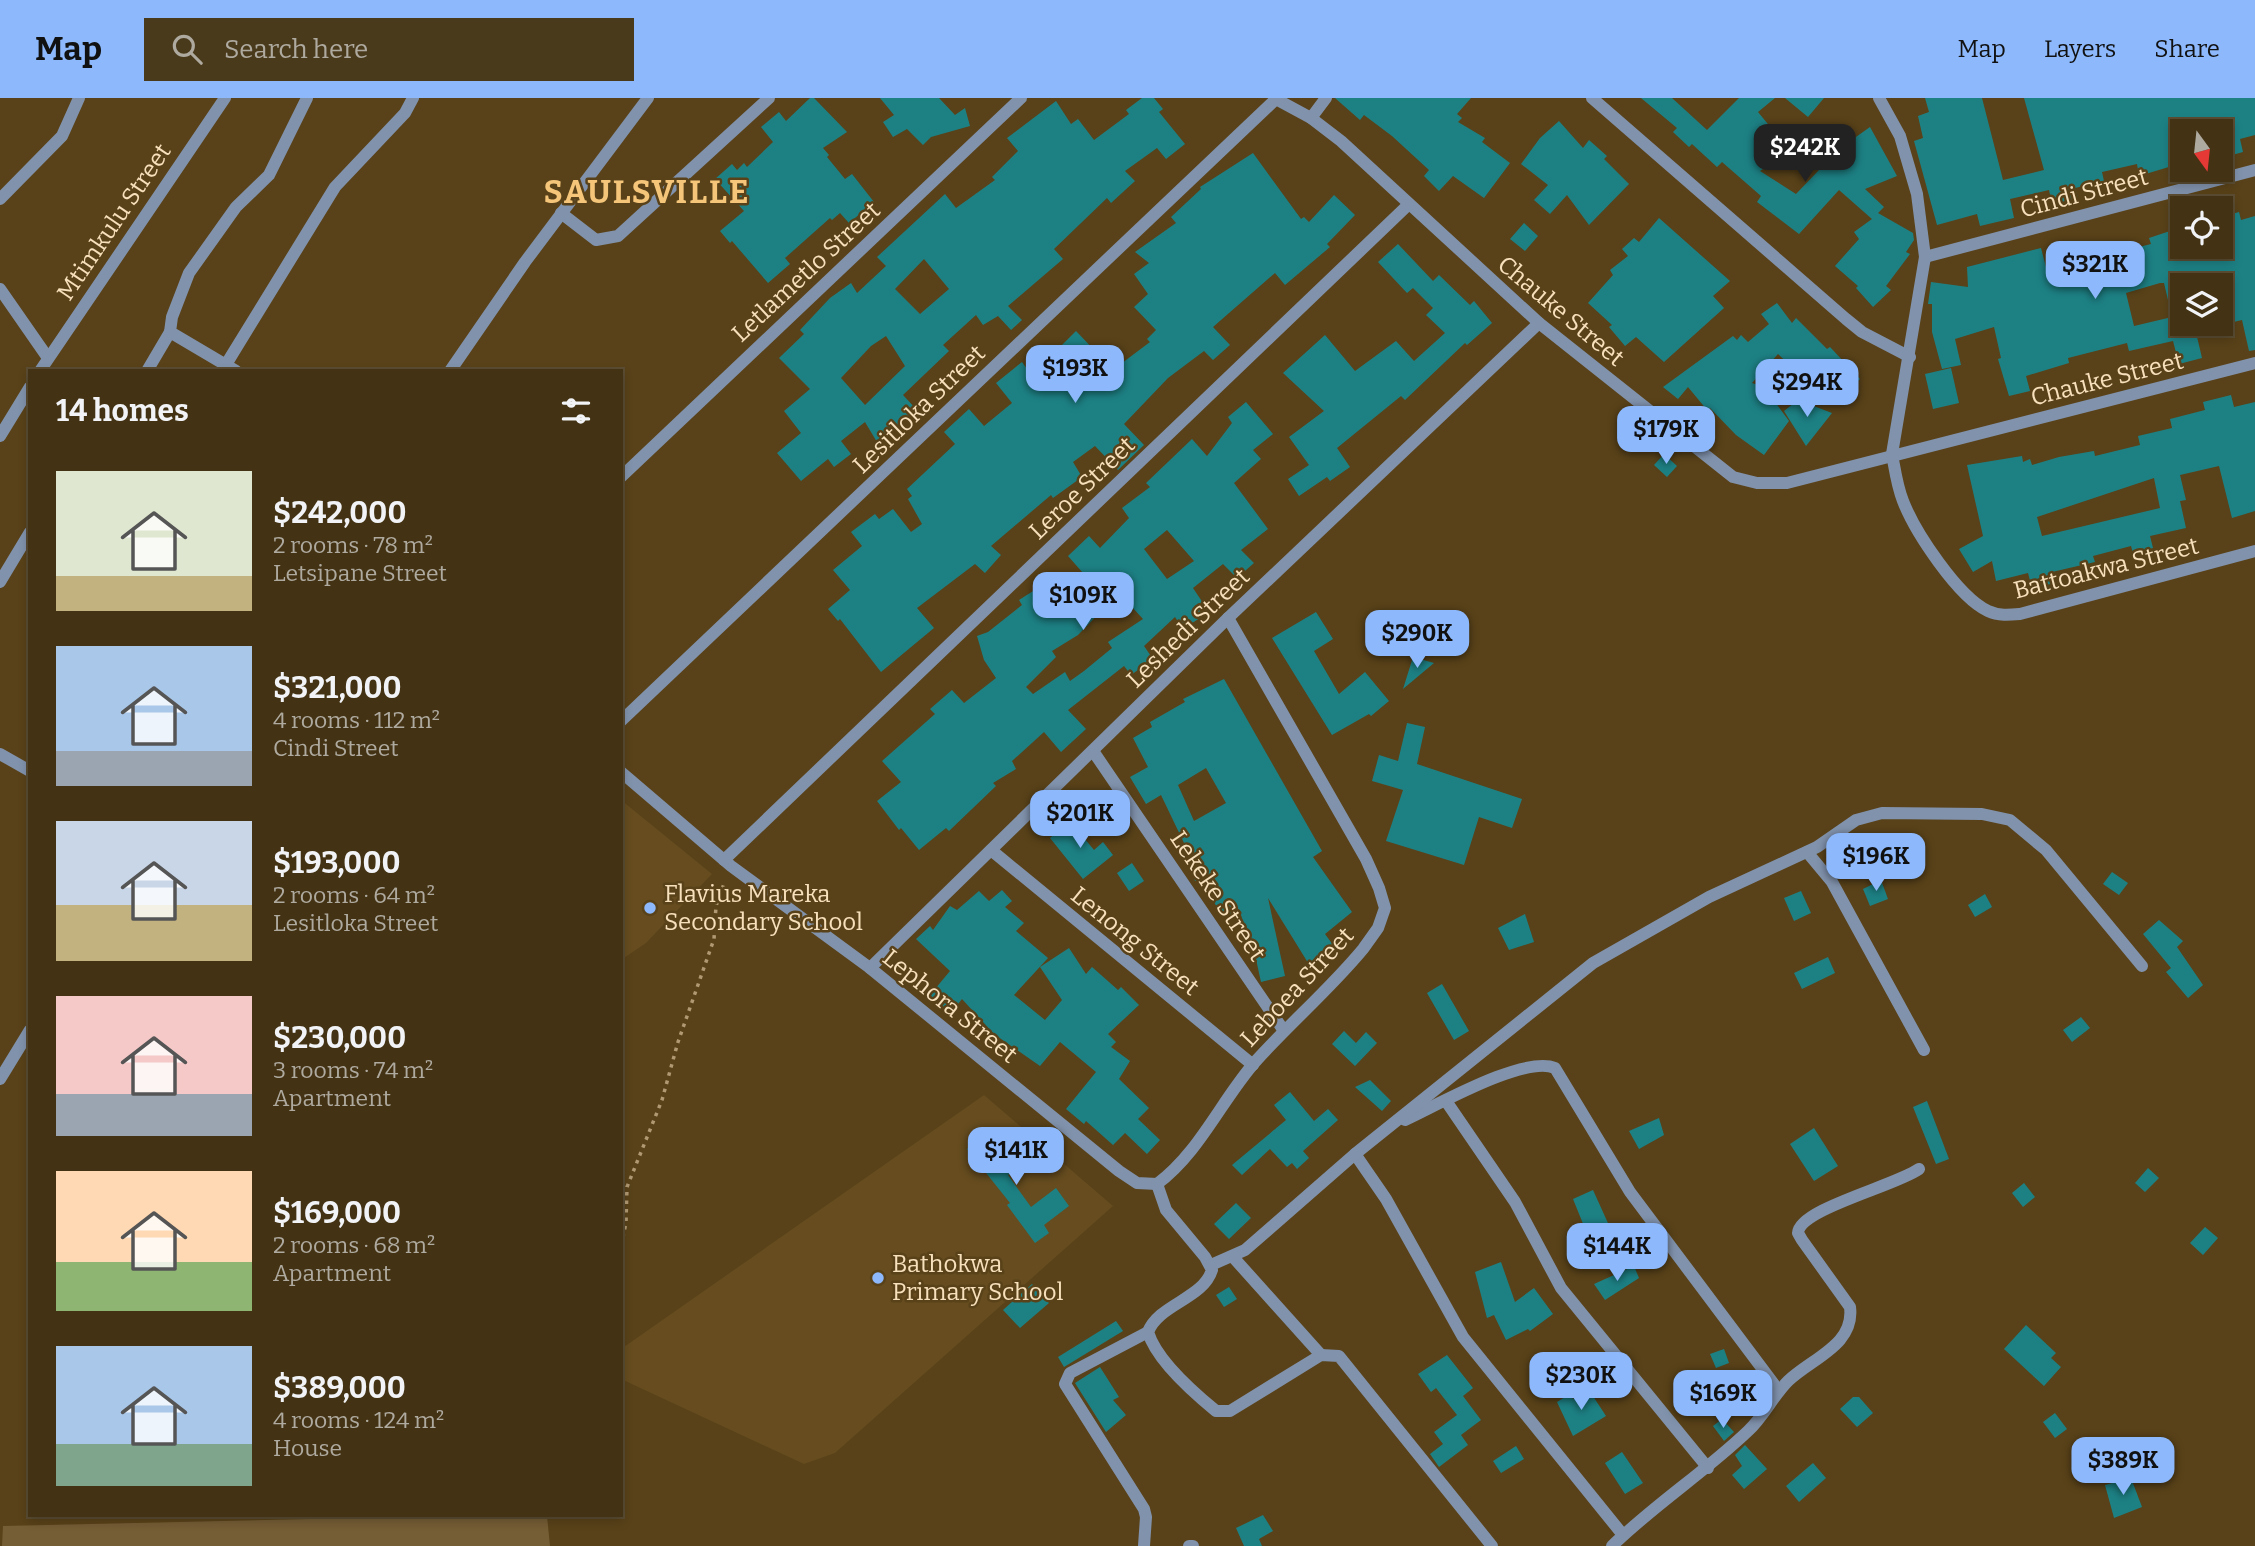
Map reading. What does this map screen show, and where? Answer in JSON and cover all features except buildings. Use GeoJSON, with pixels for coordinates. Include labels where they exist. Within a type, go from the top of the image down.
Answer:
{"type":"FeatureCollection","features":[{"type":"Feature","properties":{"kind":"street"},"geometry":{"type":"LineString","coordinates":[[0,200],[62,136],[79,98]]}},
{"type":"Feature","properties":{"kind":"street","name":"Mtimkulu Street"},"geometry":{"type":"LineString","coordinates":[[41,369],[225,98]]}},
{"type":"Feature","properties":{"kind":"street"},"geometry":{"type":"LineString","coordinates":[[148,369],[170,332],[172,317],[189,273],[236,207],[269,175],[307,98]]}},
{"type":"Feature","properties":{"kind":"street"},"geometry":{"type":"LineString","coordinates":[[170,332],[228,369],[335,187],[405,113],[413,98]]}},
{"type":"Feature","properties":{"kind":"street"},"geometry":{"type":"LineString","coordinates":[[451,369],[561,213],[648,98]]}},
{"type":"Feature","properties":{"kind":"street"},"geometry":{"type":"LineString","coordinates":[[561,213],[596,240],[618,236],[769,98]]}},
{"type":"Feature","properties":{"kind":"street","name":"Letlametlo Street"},"geometry":{"type":"LineString","coordinates":[[623,475],[1021,98]]}},
{"type":"Feature","properties":{"kind":"street"},"geometry":{"type":"LineString","coordinates":[[1311,118],[1326,98]]}},
{"type":"Feature","properties":{"kind":"street"},"geometry":{"type":"LineString","coordinates":[[1592,98],[1846,320],[1862,332],[1909,357]]}},
{"type":"Feature","properties":{"kind":"street"},"geometry":{"type":"LineString","coordinates":[[1879,98],[1900,136],[1910,171],[1919,205],[1924,257],[1892,454]]}},
{"type":"Feature","properties":{"kind":"street","name":"Chauke Street"},"geometry":{"type":"LineString","coordinates":[[1275,99],[1311,118],[1341,141],[1539,323],[1733,477],[1757,483],[1787,483],[2255,363]]}},
{"type":"Feature","properties":{"kind":"street","name":"Lesitloka Street"},"geometry":{"type":"LineString","coordinates":[[623,719],[1275,99]]}},
{"type":"Feature","properties":{"kind":"street","name":"Cindi Street"},"geometry":{"type":"LineString","coordinates":[[1924,257],[2255,170]]}},
{"type":"Feature","properties":{"kind":"street","name":"Leroe Street"},"geometry":{"type":"LineString","coordinates":[[728,863],[1408,205]]}},
{"type":"Feature","properties":{"kind":"street"},"geometry":{"type":"LineString","coordinates":[[0,289],[5,303],[48,358]]}},
{"type":"Feature","properties":{"kind":"street","name":"Leshedi Street"},"geometry":{"type":"LineString","coordinates":[[870,968],[1228,618],[1539,323]]}},
{"type":"Feature","properties":{"kind":"street"},"geometry":{"type":"LineString","coordinates":[[0,436],[28,390]]}},
{"type":"Feature","properties":{"kind":"street","name":"Battoakwa Street"},"geometry":{"type":"LineString","coordinates":[[1892,454],[1903,502],[1934,552],[1970,598],[1987,611],[2002,615],[2045,608],[2255,551]]}},
{"type":"Feature","properties":{"kind":"street"},"geometry":{"type":"LineString","coordinates":[[0,582],[28,535]]}},
{"type":"Feature","properties":{"kind":"street","name":"Leboea Street"},"geometry":{"type":"LineString","coordinates":[[1157,1184],[1200,1138],[1253,1065],[1363,949],[1378,928],[1384,908],[1366,859],[1228,618]]}},
{"type":"Feature","properties":{"kind":"street","name":"Lekeke Street"},"geometry":{"type":"LineString","coordinates":[[1093,751],[1284,1031]]}},
{"type":"Feature","properties":{"kind":"street"},"geometry":{"type":"LineString","coordinates":[[0,754],[28,770]]}},
{"type":"Feature","properties":{"kind":"street","name":"Lephora Street"},"geometry":{"type":"LineString","coordinates":[[623,774],[728,863],[870,968],[1119,1171],[1137,1183],[1157,1184]]}},
{"type":"Feature","properties":{"kind":"street"},"geometry":{"type":"LineString","coordinates":[[1210,1265],[1233,1257],[1256,1242],[1355,1154],[1593,962],[1709,897],[1807,852],[1847,824],[1882,813],[1982,814],[2010,820],[2046,850],[2141,966]]}},
{"type":"Feature","properties":{"kind":"street","name":"Lenong Street"},"geometry":{"type":"LineString","coordinates":[[991,850],[1253,1065]]}},
{"type":"Feature","properties":{"kind":"street"},"geometry":{"type":"LineString","coordinates":[[1807,852],[1832,882],[1924,1051]]}},
{"type":"Feature","properties":{"kind":"street"},"geometry":{"type":"LineString","coordinates":[[0,1079],[28,1033]]}},
{"type":"Feature","properties":{"kind":"street"},"geometry":{"type":"LineString","coordinates":[[1391,1126],[1516,1071],[1540,1065],[1555,1068],[1630,1192],[1779,1391]]}},
{"type":"Feature","properties":{"kind":"street"},"geometry":{"type":"LineString","coordinates":[[1446,1101],[1515,1202],[1561,1287],[1707,1468]]}},
{"type":"Feature","properties":{"kind":"street"},"geometry":{"type":"LineString","coordinates":[[1355,1154],[1386,1199],[1463,1337],[1623,1535]]}},
{"type":"Feature","properties":{"kind":"street"},"geometry":{"type":"LineString","coordinates":[[1612,1546],[1750,1430],[1779,1391],[1839,1342],[1852,1319],[1850,1307],[1802,1240],[1799,1226],[1816,1212],[1893,1185],[1919,1169]]}},
{"type":"Feature","properties":{"kind":"street"},"geometry":{"type":"LineString","coordinates":[[1144,1546],[1144,1508],[1065,1384],[1070,1373],[1147,1332],[1155,1320],[1208,1280],[1210,1265],[1177,1227],[1166,1210],[1157,1184]]}},
{"type":"Feature","properties":{"kind":"street"},"geometry":{"type":"LineString","coordinates":[[1233,1257],[1321,1355]]}},
{"type":"Feature","properties":{"kind":"street"},"geometry":{"type":"LineString","coordinates":[[1147,1332],[1178,1374],[1216,1411],[1230,1411],[1240,1406],[1321,1355],[1330,1353],[1345,1361],[1492,1546]]}},
{"type":"Feature","properties":{"kind":"path"},"geometry":{"type":"LineString","coordinates":[[623,1237],[626,1223],[626,1187],[662,1100],[678,1042],[714,939],[716,906],[728,863]]}},
{"type":"Feature","properties":{"kind":"shaded area","name":"Flavius Mareka Secondary School"},"geometry":{"type":"Polygon","coordinates":[[[623,802],[712,874],[646,943],[623,959],[623,802]]]}},
{"type":"Feature","properties":{"kind":"shaded area","name":"Bathokwa Primary School"},"geometry":{"type":"Polygon","coordinates":[[[984,1095],[1113,1206],[835,1453],[804,1464],[623,1380],[623,1348],[984,1095]]]}},
{"type":"Feature","properties":{"kind":"shaded area"},"geometry":{"type":"Polygon","coordinates":[[[402,1517],[547,1517],[550,1546],[2,1546],[3,1526],[402,1517]]]}},
{"type":"Feature","properties":{"kind":"place","name":"Flavius Mareka Secondary School"},"geometry":{"type":"Point","coordinates":[650,908]}},
{"type":"Feature","properties":{"kind":"place","name":"Bathokwa Primary School"},"geometry":{"type":"Point","coordinates":[878,1278]}},
{"type":"Feature","properties":{"kind":"district","name":"SAULSVILLE"},"geometry":{"type":"Point","coordinates":[647,192]}}]}
